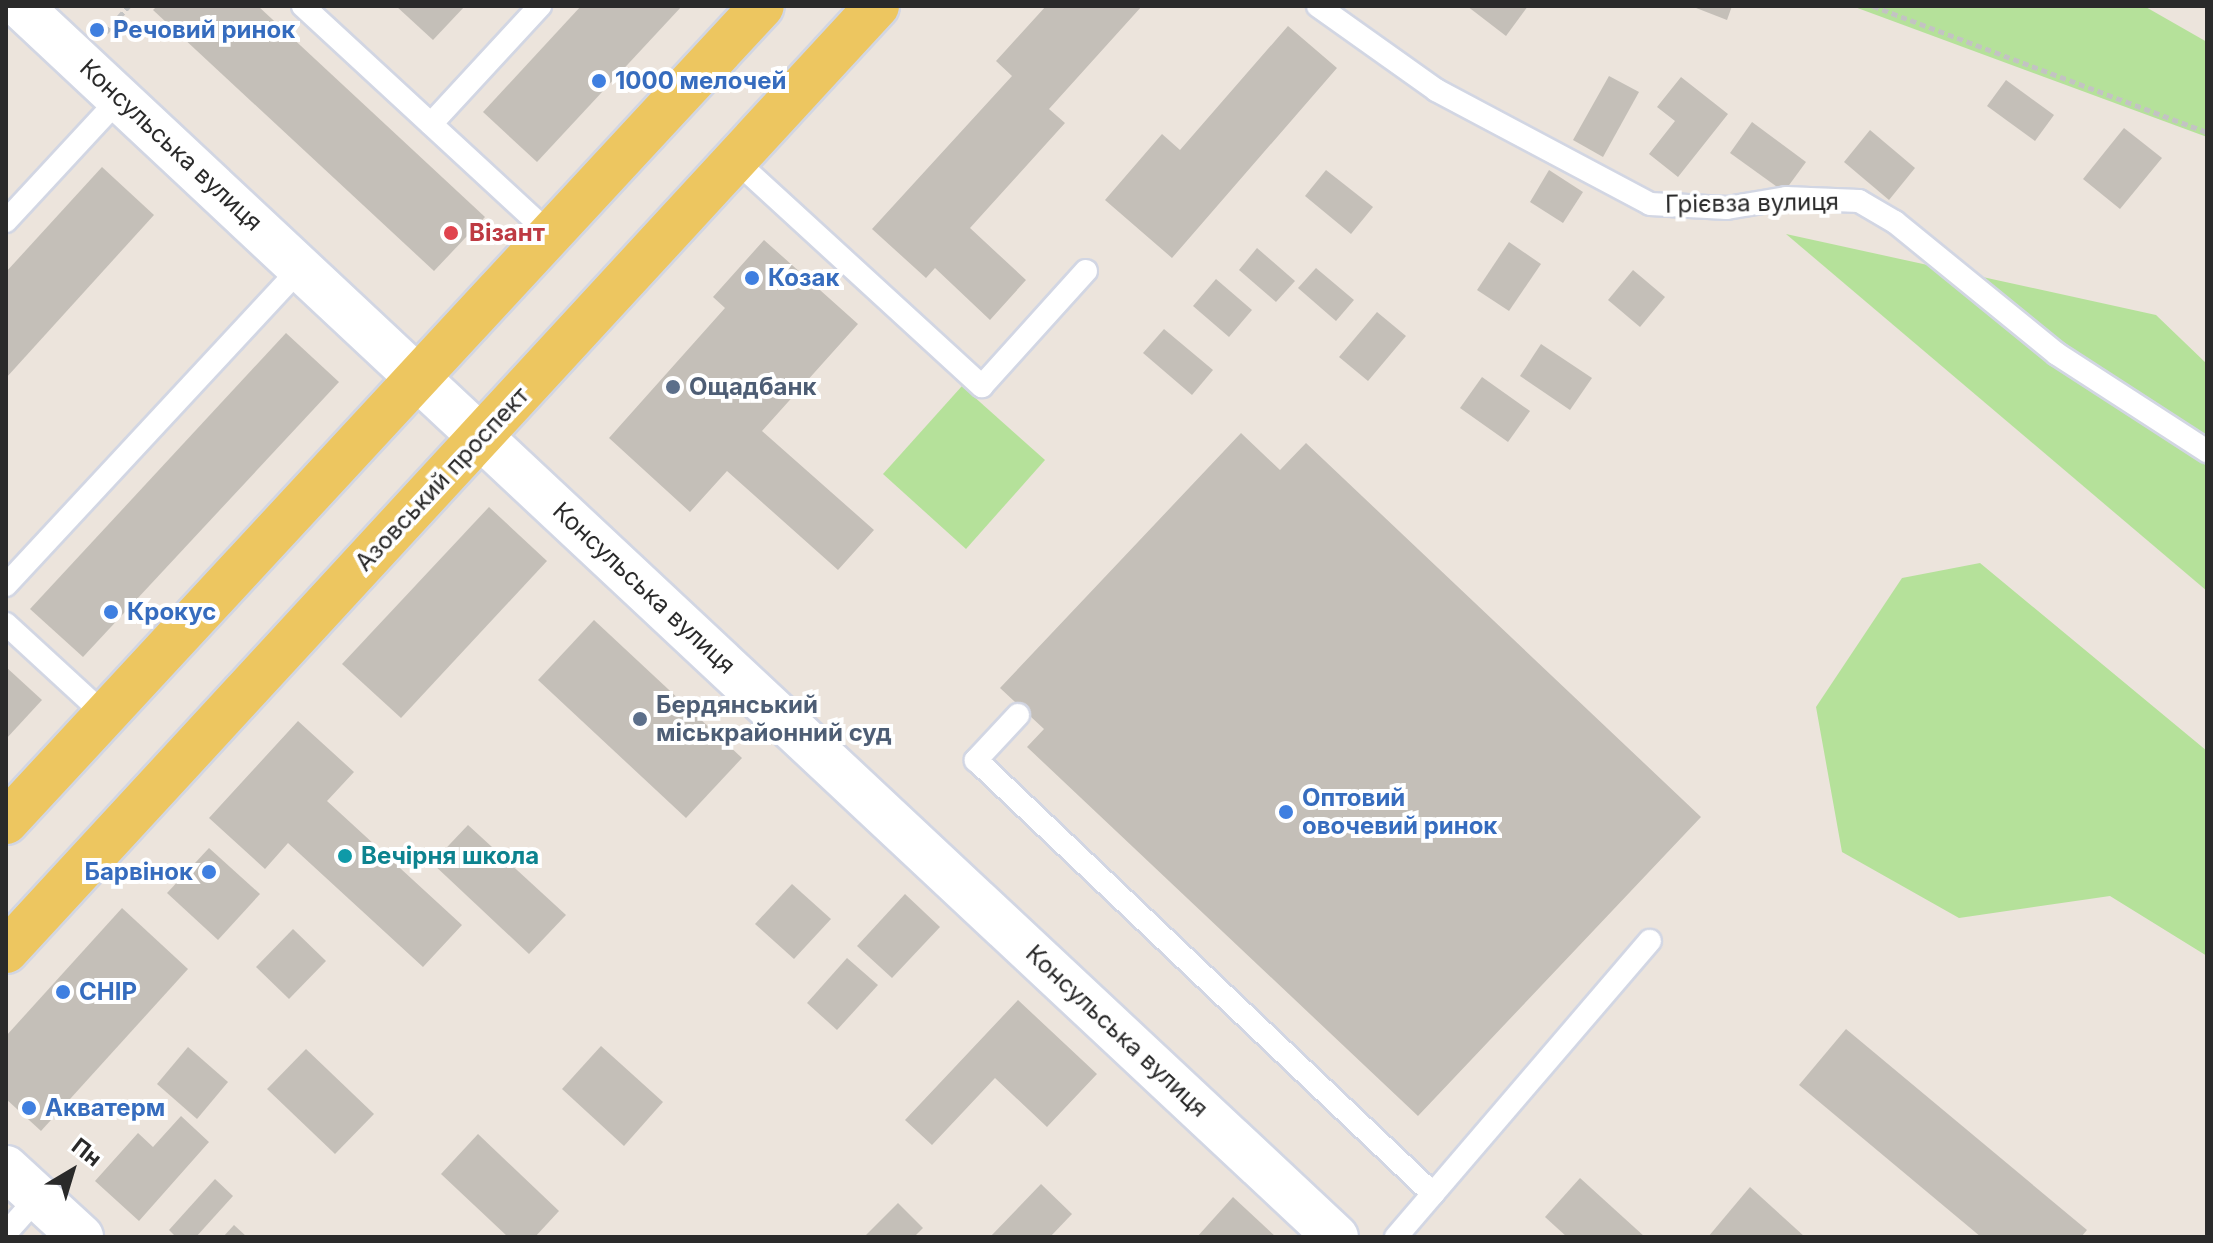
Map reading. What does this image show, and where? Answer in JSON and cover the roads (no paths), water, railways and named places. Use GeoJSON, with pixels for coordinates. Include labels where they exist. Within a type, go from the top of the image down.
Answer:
{"type":"FeatureCollection","features":[{"type":"Feature","properties":{"kind":"main road"},"geometry":{"type":"LineString","coordinates":[[6,822],[762,6]]}},
{"type":"Feature","properties":{"kind":"main road","name":"Азовський проспект"},"geometry":{"type":"LineString","coordinates":[[6,951],[877,6]]}},
{"type":"Feature","properties":{"kind":"street","name":"Консульська вулиця"},"geometry":{"type":"LineString","coordinates":[[20,6],[1336,1237]]}},
{"type":"Feature","properties":{"kind":"street"},"geometry":{"type":"LineString","coordinates":[[6,1168],[81,1237]]}},
{"type":"Feature","properties":{"kind":"lane"},"geometry":{"type":"LineString","coordinates":[[303,6],[550,234]]}},
{"type":"Feature","properties":{"kind":"lane"},"geometry":{"type":"LineString","coordinates":[[431,124],[540,6]]}},
{"type":"Feature","properties":{"kind":"lane","name":"Грієвза вулиця"},"geometry":{"type":"LineString","coordinates":[[1318,6],[1436,90],[1650,204],[1727,208],[1786,198],[1859,201],[1895,222],[2057,354],[2207,451]]}},
{"type":"Feature","properties":{"kind":"lane"},"geometry":{"type":"LineString","coordinates":[[6,221],[120,98]]}},
{"type":"Feature","properties":{"kind":"lane"},"geometry":{"type":"LineString","coordinates":[[735,160],[982,386],[1086,271]]}},
{"type":"Feature","properties":{"kind":"lane"},"geometry":{"type":"LineString","coordinates":[[6,585],[302,267]]}},
{"type":"Feature","properties":{"kind":"lane"},"geometry":{"type":"LineString","coordinates":[[6,624],[105,715]]}},
{"type":"Feature","properties":{"kind":"lane"},"geometry":{"type":"LineString","coordinates":[[1018,715],[976,760],[1433,1194]]}},
{"type":"Feature","properties":{"kind":"lane"},"geometry":{"type":"LineString","coordinates":[[1396,1237],[1650,941]]}},
{"type":"Feature","properties":{"kind":"lane"},"geometry":{"type":"LineString","coordinates":[[6,1233],[38,1197]]}},
{"type":"Feature","properties":{"kind":"place","name":"Речовий ринок"},"geometry":{"type":"Point","coordinates":[97,30]}},
{"type":"Feature","properties":{"kind":"place","name":"1000 мелочей"},"geometry":{"type":"Point","coordinates":[599,81]}},
{"type":"Feature","properties":{"kind":"place","name":"Візант"},"geometry":{"type":"Point","coordinates":[451,233]}},
{"type":"Feature","properties":{"kind":"place","name":"Козак"},"geometry":{"type":"Point","coordinates":[752,278]}},
{"type":"Feature","properties":{"kind":"place","name":"Ощадбанк"},"geometry":{"type":"Point","coordinates":[673,387]}},
{"type":"Feature","properties":{"kind":"place","name":"Крокус"},"geometry":{"type":"Point","coordinates":[111,612]}},
{"type":"Feature","properties":{"kind":"place","name":"Бердянський міськрайонний суд"},"geometry":{"type":"Point","coordinates":[640,719]}},
{"type":"Feature","properties":{"kind":"place","name":"Оптовий овочевий ринок"},"geometry":{"type":"Point","coordinates":[1286,812]}},
{"type":"Feature","properties":{"kind":"place","name":"Вечірня школа"},"geometry":{"type":"Point","coordinates":[345,856]}},
{"type":"Feature","properties":{"kind":"place","name":"Барвінок"},"geometry":{"type":"Point","coordinates":[209,872]}},
{"type":"Feature","properties":{"kind":"place","name":"CHIP"},"geometry":{"type":"Point","coordinates":[63,992]}},
{"type":"Feature","properties":{"kind":"place","name":"Акватерм"},"geometry":{"type":"Point","coordinates":[29,1108]}}]}
